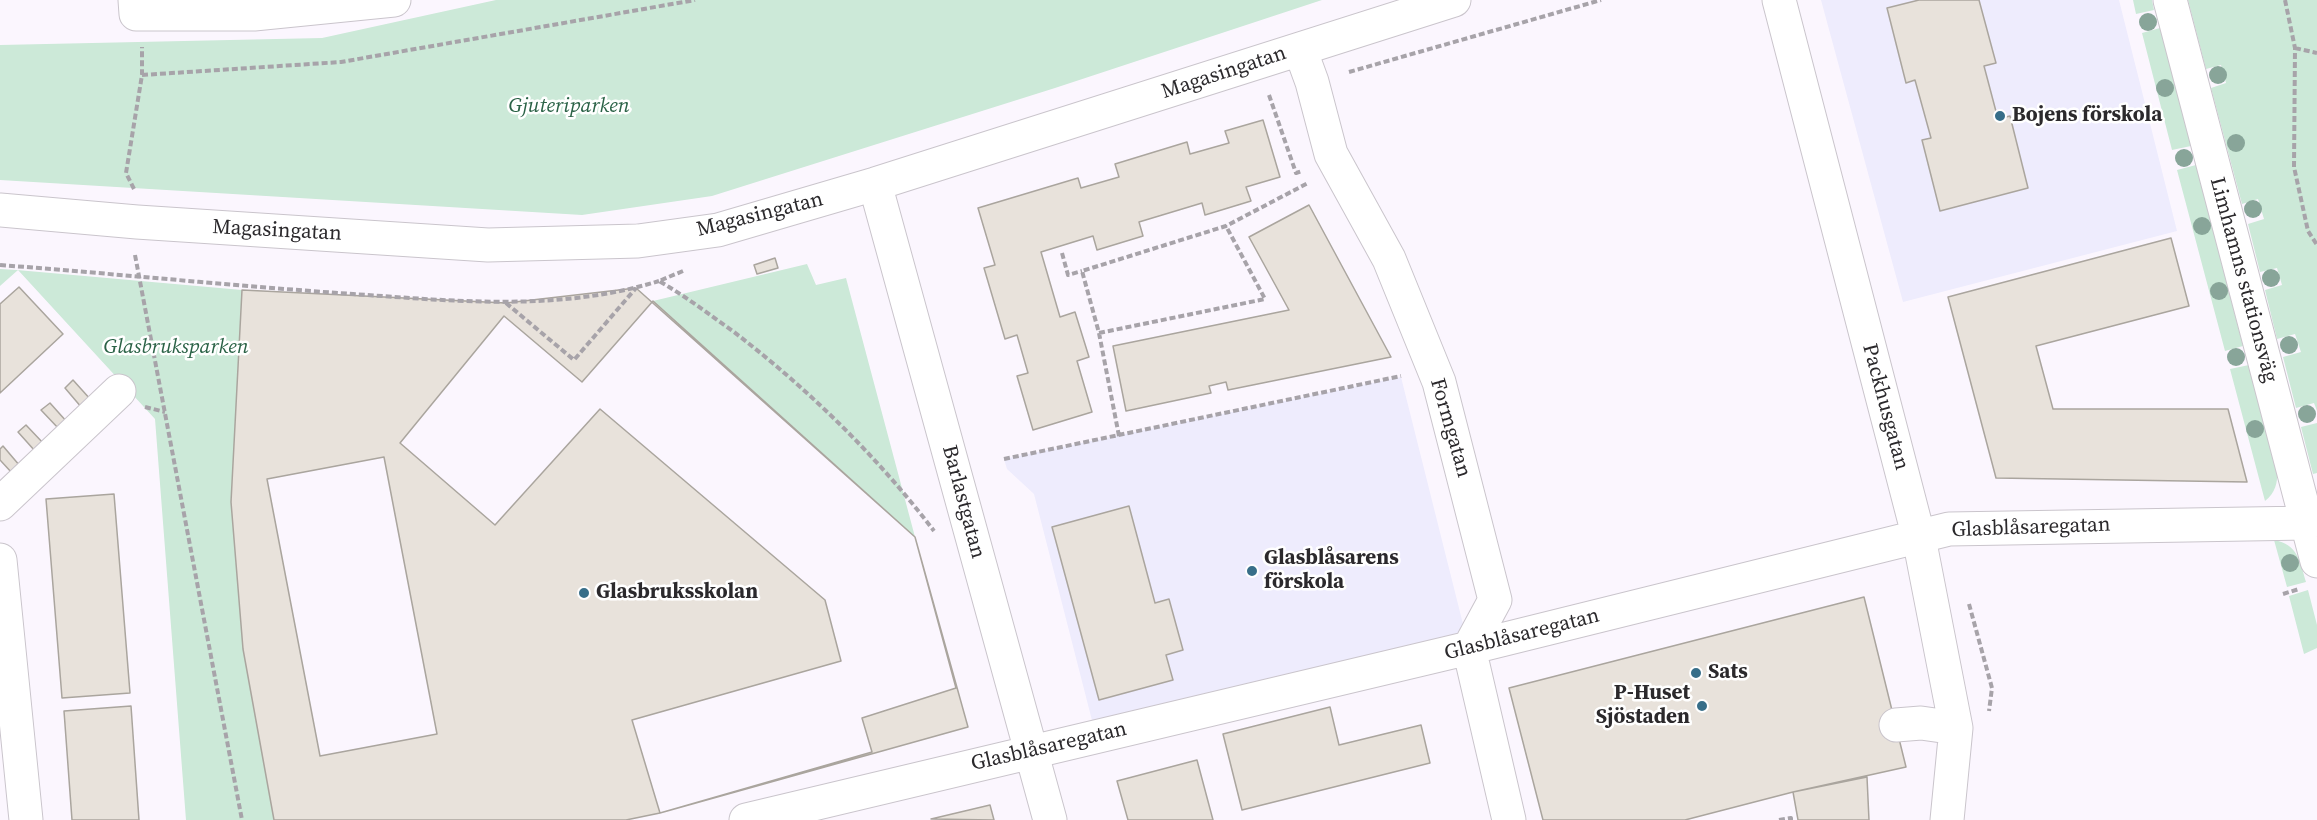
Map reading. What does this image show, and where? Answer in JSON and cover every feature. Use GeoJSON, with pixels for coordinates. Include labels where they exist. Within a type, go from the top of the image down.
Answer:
{"type":"FeatureCollection","features":[{"type":"Feature","properties":{"kind":"street"},"geometry":{"type":"LineString","coordinates":[[136,7],[254,14],[394,0]]}},
{"type":"Feature","properties":{"kind":"street","name":"Magasingatan"},"geometry":{"type":"LineString","coordinates":[[0,210],[135,234],[488,245],[638,241],[718,230],[875,184],[1454,0]]}},
{"type":"Feature","properties":{"kind":"street","name":"Packhusgatan"},"geometry":{"type":"LineString","coordinates":[[1779,0],[1919,538],[1956,728],[1947,820]]}},
{"type":"Feature","properties":{"kind":"street","name":"Limhamns stationsväg"},"geometry":{"type":"LineString","coordinates":[[2170,0],[2317,561]]}},
{"type":"Feature","properties":{"kind":"street","name":"Formgatan"},"geometry":{"type":"LineString","coordinates":[[1300,49],[1312,82],[1331,154],[1389,259],[1439,382],[1495,600],[1469,648]]}},
{"type":"Feature","properties":{"kind":"street","name":"Barlastgatan"},"geometry":{"type":"LineString","coordinates":[[875,184],[1050,820]]}},
{"type":"Feature","properties":{"kind":"street"},"geometry":{"type":"LineString","coordinates":[[0,504],[119,391]]}},
{"type":"Feature","properties":{"kind":"street","name":"Glasblåsaregatan"},"geometry":{"type":"LineString","coordinates":[[746,820],[868,806],[1031,752],[1469,648],[1949,529],[2307,524]]}},
{"type":"Feature","properties":{"kind":"street"},"geometry":{"type":"LineString","coordinates":[[0,560],[27,820]]}},
{"type":"Feature","properties":{"kind":"street"},"geometry":{"type":"LineString","coordinates":[[1469,648],[1509,820]]}},
{"type":"Feature","properties":{"kind":"street"},"geometry":{"type":"LineString","coordinates":[[1896,725],[1921,723],[1956,728]]}},
{"type":"Feature","properties":{"kind":"path"},"geometry":{"type":"LineString","coordinates":[[142,75],[341,62],[695,0]]}},
{"type":"Feature","properties":{"kind":"path"},"geometry":{"type":"LineString","coordinates":[[2285,0],[2295,48],[2294,167],[2308,231],[2317,245]]}},
{"type":"Feature","properties":{"kind":"path"},"geometry":{"type":"LineString","coordinates":[[136,7],[143,54],[142,75],[126,173],[137,197],[135,234],[140,276],[242,820]]}},
{"type":"Feature","properties":{"kind":"path"},"geometry":{"type":"LineString","coordinates":[[2295,48],[2317,53]]}},
{"type":"Feature","properties":{"kind":"path"},"geometry":{"type":"LineString","coordinates":[[1062,253],[1068,275],[1226,225],[1309,183]]}},
{"type":"Feature","properties":{"kind":"path"},"geometry":{"type":"LineString","coordinates":[[1099,333],[1265,299],[1226,225]]}},
{"type":"Feature","properties":{"kind":"path"},"geometry":{"type":"LineString","coordinates":[[0,265],[301,291],[506,303],[527,303],[636,288],[676,273]]}},
{"type":"Feature","properties":{"kind":"path"},"geometry":{"type":"LineString","coordinates":[[1082,271],[1099,333],[1119,436]]}},
{"type":"Feature","properties":{"kind":"path"},"geometry":{"type":"LineString","coordinates":[[658,281],[714,317],[770,360],[824,409],[906,497],[939,538]]}},
{"type":"Feature","properties":{"kind":"path"},"geometry":{"type":"LineString","coordinates":[[506,303],[574,360],[636,288]]}},
{"type":"Feature","properties":{"kind":"path"},"geometry":{"type":"LineString","coordinates":[[1004,459],[1401,377],[1398,367]]}},
{"type":"Feature","properties":{"kind":"path"},"geometry":{"type":"LineString","coordinates":[[1779,820],[1791,818],[1791,820]]}},
{"type":"Feature","properties":{"kind":"shaded area","name":"Bojens förskola"},"geometry":{"type":"Polygon","coordinates":[[[1821,0],[2119,0],[2177,231],[1903,302],[1821,0]]]}},
{"type":"Feature","properties":{"kind":"shaded area","name":"Glasblåsarens förskola"},"geometry":{"type":"Polygon","coordinates":[[[1401,377],[1469,648],[1096,736],[1034,494],[1007,469],[1004,459],[1401,377]]]}},
{"type":"Feature","properties":{"kind":"green space","name":"Gjuteriparken"},"geometry":{"type":"Polygon","coordinates":[[[496,0],[1322,0],[1055,88],[712,196],[582,215],[0,180],[0,45],[322,38],[496,0]]]}},
{"type":"Feature","properties":{"kind":"green space"},"geometry":{"type":"Polygon","coordinates":[[[2133,0],[2152,0],[2154,10],[2136,14],[2133,0]]]}},
{"type":"Feature","properties":{"kind":"green space"},"geometry":{"type":"Polygon","coordinates":[[[2188,0],[2317,0],[2317,411],[2314,403],[2296,408],[2283,357],[2301,352],[2295,334],[2277,339],[2265,290],[2282,285],[2277,268],[2260,272],[2248,224],[2264,219],[2258,199],[2242,204],[2211,88],[2226,83],[2221,65],[2206,69],[2188,0]]]}},
{"type":"Feature","properties":{"kind":"green space"},"geometry":{"type":"Polygon","coordinates":[[[2160,28],[2191,146],[2172,150],[2142,33],[2160,28]]]}},
{"type":"Feature","properties":{"kind":"green space"},"geometry":{"type":"Polygon","coordinates":[[[2196,165],[2243,346],[2225,351],[2177,170],[2196,165]]]}},
{"type":"Feature","properties":{"kind":"green space"},"geometry":{"type":"Polygon","coordinates":[[[807,264],[816,285],[846,278],[915,537],[653,301],[807,264]]]}},
{"type":"Feature","properties":{"kind":"green space"},"geometry":{"type":"Polygon","coordinates":[[[0,269],[17,270],[18,270],[0,286],[0,269]]]}},
{"type":"Feature","properties":{"kind":"green space","name":"Glasbruksparken"},"geometry":{"type":"Polygon","coordinates":[[[18,270],[242,290],[231,502],[243,649],[274,820],[186,820],[155,419],[18,270]]]}},
{"type":"Feature","properties":{"kind":"green space"},"geometry":{"type":"Polygon","coordinates":[[[2249,365],[2277,471],[2275,488],[2265,501],[2230,369],[2249,365]]]}},
{"type":"Feature","properties":{"kind":"green space"},"geometry":{"type":"Polygon","coordinates":[[[2317,423],[2317,473],[2313,474],[2301,427],[2317,423]]]}},
{"type":"Feature","properties":{"kind":"green space"},"geometry":{"type":"Polygon","coordinates":[[[2274,540],[2288,545],[2297,555],[2306,582],[2287,587],[2274,540]]]}},
{"type":"Feature","properties":{"kind":"green space"},"geometry":{"type":"Polygon","coordinates":[[[2308,590],[2317,625],[2317,648],[2304,654],[2289,596],[2308,590]]]}},
{"type":"Feature","properties":{"kind":"building"},"geometry":{"type":"Polygon","coordinates":[[[1919,0],[1979,0],[1996,63],[1984,66],[1998,119],[2010,116],[2028,188],[1940,211],[1922,140],[1931,138],[1915,80],[1906,83],[1887,8],[1919,0]]]}},
{"type":"Feature","properties":{"kind":"building"},"geometry":{"type":"Polygon","coordinates":[[[1263,120],[1280,177],[1246,187],[1251,201],[1205,215],[1202,203],[1139,222],[1143,236],[1097,250],[1093,236],[1041,252],[1060,317],[1075,312],[1089,357],[1077,361],[1092,412],[1033,430],[1017,376],[1028,373],[1017,335],[1005,339],[984,268],[995,265],[978,208],[1078,178],[1081,188],[1119,177],[1115,164],[1187,142],[1190,154],[1229,143],[1225,131],[1263,120]]]}},
{"type":"Feature","properties":{"kind":"building"},"geometry":{"type":"Polygon","coordinates":[[[1309,205],[1391,357],[1228,390],[1226,382],[1209,386],[1211,393],[1126,411],[1113,346],[1289,310],[1249,237],[1309,205]]]}},
{"type":"Feature","properties":{"kind":"building"},"geometry":{"type":"Polygon","coordinates":[[[2171,238],[2189,306],[2036,346],[2053,409],[2228,409],[2247,482],[1996,478],[1948,297],[2171,238]]]}},
{"type":"Feature","properties":{"kind":"building"},"geometry":{"type":"Polygon","coordinates":[[[775,258],[778,268],[757,274],[754,265],[775,258]]]}},
{"type":"Feature","properties":{"kind":"building"},"geometry":{"type":"Polygon","coordinates":[[[19,287],[63,334],[0,393],[0,304],[19,287]]]}},
{"type":"Feature","properties":{"kind":"building","name":"Glasbruksskolan"},"geometry":{"type":"Polygon","coordinates":[[[636,288],[915,537],[968,727],[660,813],[626,820],[274,820],[243,649],[231,502],[242,290],[506,303],[636,288]]]}},
{"type":"Feature","properties":{"kind":"building"},"geometry":{"type":"Polygon","coordinates":[[[653,301],[915,537],[956,688],[862,718],[872,752],[660,813],[632,720],[841,661],[825,600],[600,409],[495,525],[400,443],[504,316],[582,382],[653,301]]]}},
{"type":"Feature","properties":{"kind":"building"},"geometry":{"type":"Polygon","coordinates":[[[73,380],[91,400],[82,408],[65,388],[73,380]]]}},
{"type":"Feature","properties":{"kind":"building"},"geometry":{"type":"Polygon","coordinates":[[[50,403],[67,422],[59,429],[41,410],[50,403]]]}},
{"type":"Feature","properties":{"kind":"building"},"geometry":{"type":"Polygon","coordinates":[[[26,425],[44,444],[35,451],[18,432],[26,425]]]}},
{"type":"Feature","properties":{"kind":"building"},"geometry":{"type":"Polygon","coordinates":[[[3,446],[20,466],[12,473],[0,460],[0,449],[3,446]]]}},
{"type":"Feature","properties":{"kind":"building"},"geometry":{"type":"Polygon","coordinates":[[[384,457],[437,734],[320,756],[267,479],[384,457]]]}},
{"type":"Feature","properties":{"kind":"building"},"geometry":{"type":"Polygon","coordinates":[[[114,494],[130,693],[62,698],[46,499],[114,494]]]}},
{"type":"Feature","properties":{"kind":"building"},"geometry":{"type":"Polygon","coordinates":[[[1129,506],[1155,603],[1169,599],[1183,650],[1166,655],[1173,680],[1099,700],[1052,527],[1129,506]]]}},
{"type":"Feature","properties":{"kind":"building","name":"P-Huset Sjöstaden"},"geometry":{"type":"Polygon","coordinates":[[[1864,597],[1906,767],[1793,792],[1685,820],[1543,820],[1509,688],[1864,597]]]}},
{"type":"Feature","properties":{"kind":"building"},"geometry":{"type":"Polygon","coordinates":[[[131,706],[139,820],[72,820],[64,711],[131,706]]]}},
{"type":"Feature","properties":{"kind":"building"},"geometry":{"type":"Polygon","coordinates":[[[1330,707],[1339,745],[1421,725],[1430,763],[1242,810],[1223,734],[1330,707]]]}},
{"type":"Feature","properties":{"kind":"building"},"geometry":{"type":"Polygon","coordinates":[[[1197,760],[1213,820],[1128,820],[1117,781],[1197,760]]]}},
{"type":"Feature","properties":{"kind":"building"},"geometry":{"type":"Polygon","coordinates":[[[1867,777],[1869,820],[1798,820],[1793,792],[1867,777]]]}},
{"type":"Feature","properties":{"kind":"building"},"geometry":{"type":"Polygon","coordinates":[[[990,805],[994,820],[931,819],[990,805]]]}},
{"type":"Feature","properties":{"kind":"place","name":"Bojens förskola"},"geometry":{"type":"Point","coordinates":[2000,116]}},
{"type":"Feature","properties":{"kind":"place","name":"Glasblåsarens förskola"},"geometry":{"type":"Point","coordinates":[1252,571]}},
{"type":"Feature","properties":{"kind":"place","name":"Glasbruksskolan"},"geometry":{"type":"Point","coordinates":[584,593]}},
{"type":"Feature","properties":{"kind":"place","name":"Sats"},"geometry":{"type":"Point","coordinates":[1696,673]}},
{"type":"Feature","properties":{"kind":"place","name":"P-Huset Sjöstaden"},"geometry":{"type":"Point","coordinates":[1702,706]}}]}
